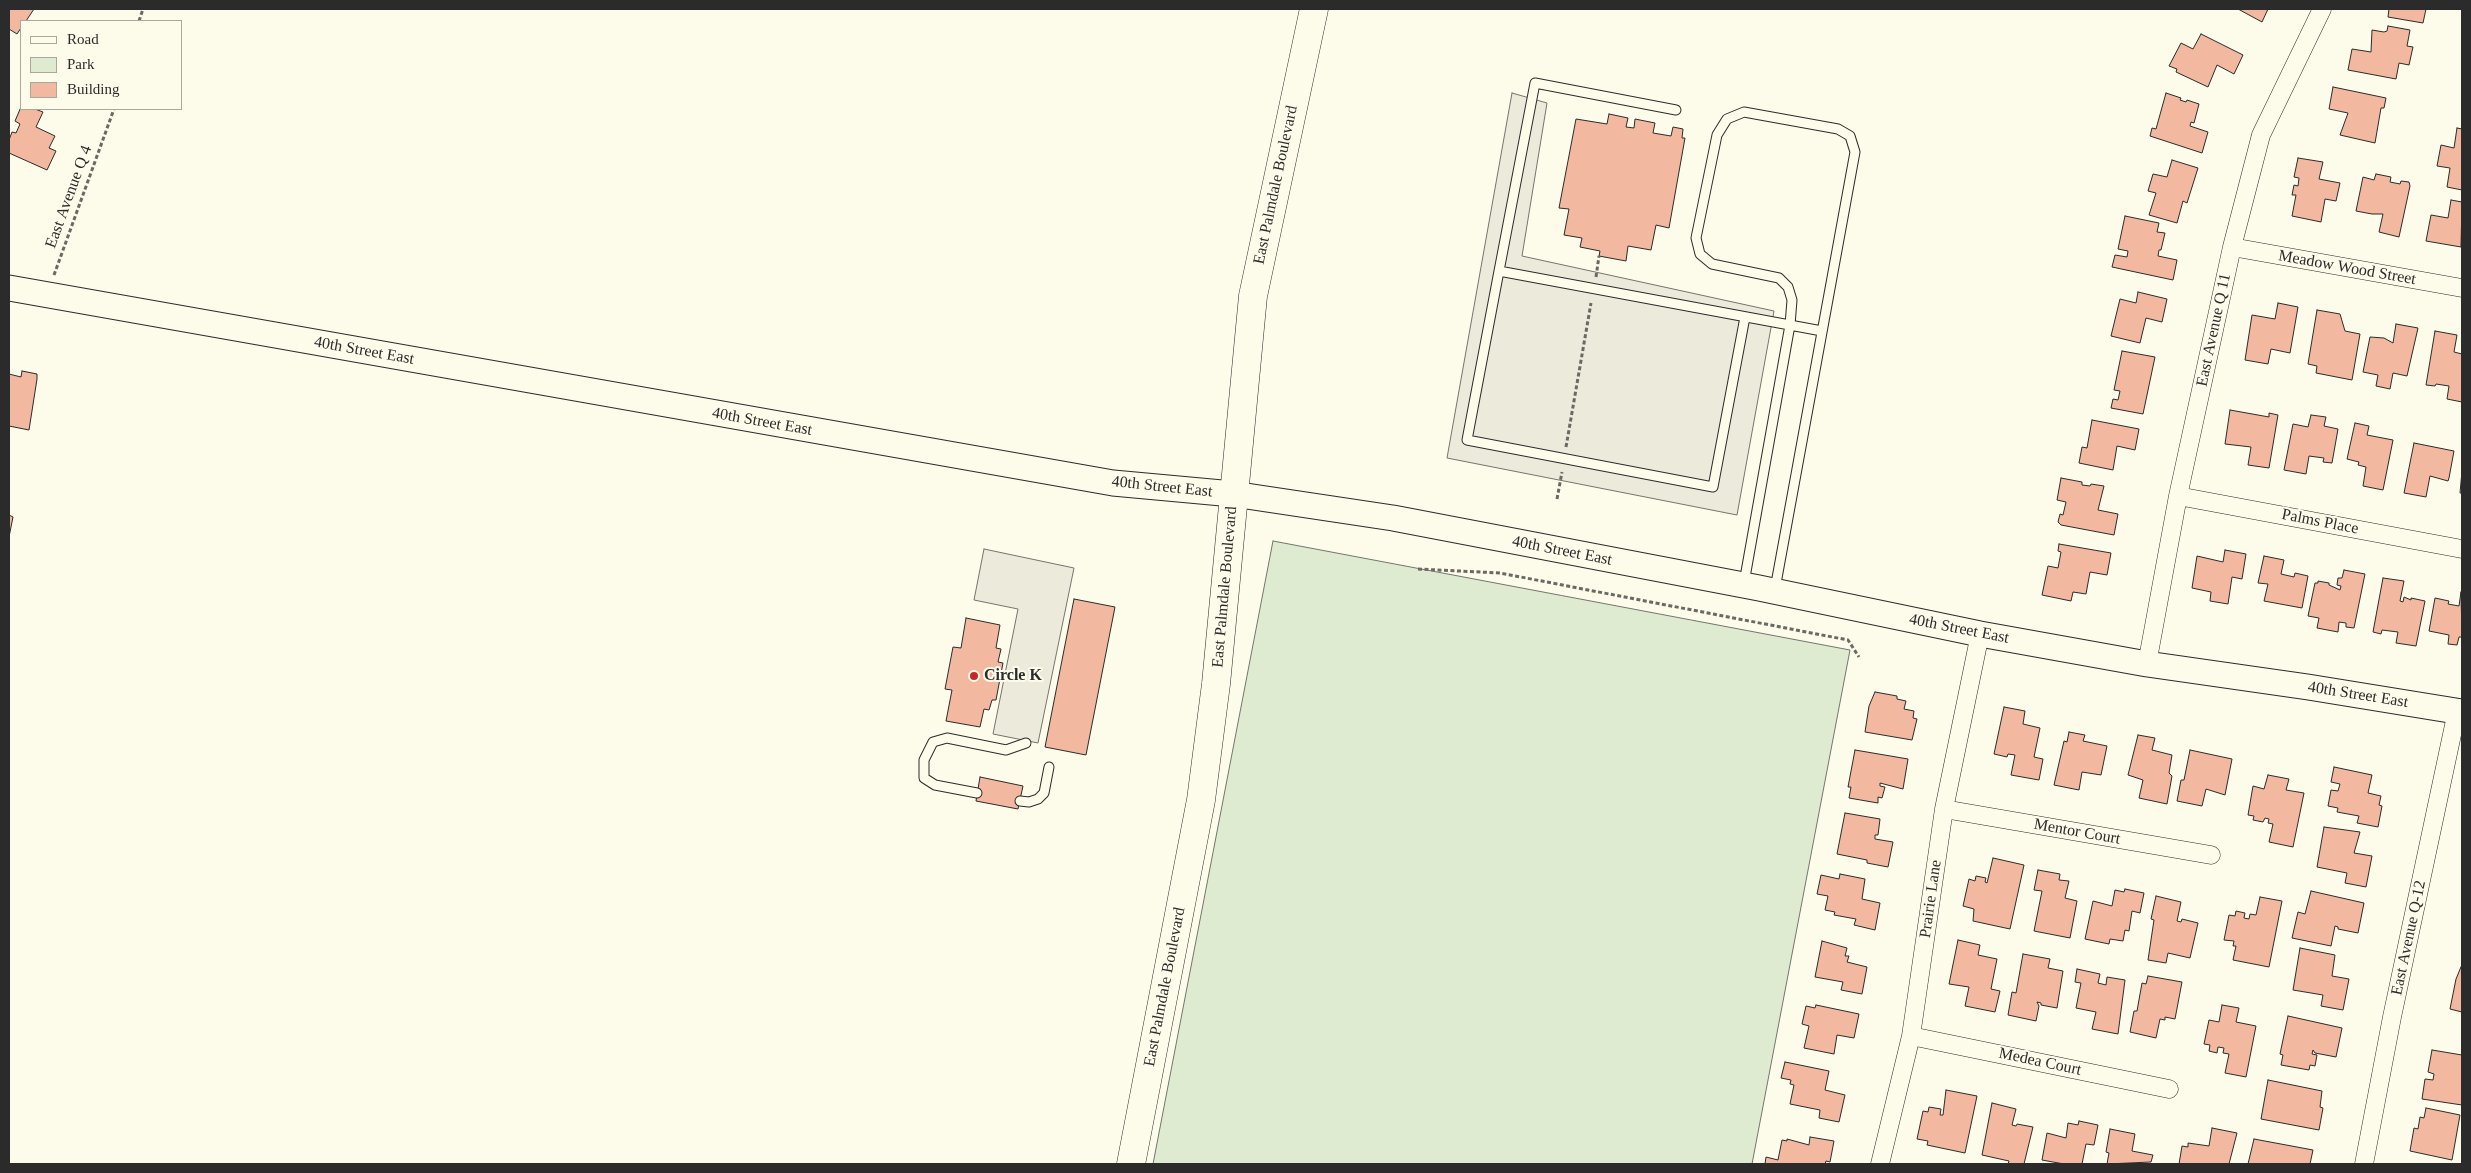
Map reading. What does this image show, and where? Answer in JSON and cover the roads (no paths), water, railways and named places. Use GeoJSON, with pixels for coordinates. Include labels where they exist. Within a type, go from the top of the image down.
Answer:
{"type":"FeatureCollection","features":[{"type":"Feature","properties":{"kind":"highway","name":"East Palmdale Boulevard"},"geometry":{"type":"LineString","coordinates":[[1131,1164],[1201,800],[1216,684],[1253,296],[1314,9]]}},
{"type":"Feature","properties":{"kind":"main road","name":"40th Street East"},"geometry":{"type":"LineString","coordinates":[[9,288],[1103,481],[1233,494],[1394,518],[1980,634],[2147,664],[2308,687],[2459,712]]}},
{"type":"Feature","properties":{"kind":"street","name":"East Avenue Q 11"},"geometry":{"type":"LineString","coordinates":[[2147,664],[2178,496],[2232,247],[2261,135],[2322,9]]}},
{"type":"Feature","properties":{"kind":"street","name":"Meadow Wood Street"},"geometry":{"type":"LineString","coordinates":[[2232,247],[2462,288]]}},
{"type":"Feature","properties":{"kind":"street","name":"Palms Place"},"geometry":{"type":"LineString","coordinates":[[2178,496],[2462,549]]}},
{"type":"Feature","properties":{"kind":"street","name":"Prairie Lane"},"geometry":{"type":"LineString","coordinates":[[1880,1164],[1911,1036],[1944,809],[1980,634]]}},
{"type":"Feature","properties":{"kind":"street","name":"East Avenue Q-12"},"geometry":{"type":"LineString","coordinates":[[2364,1164],[2392,1017],[2459,712]]}},
{"type":"Feature","properties":{"kind":"street","name":"Mentor Court"},"geometry":{"type":"LineString","coordinates":[[1944,809],[2211,855]]}},
{"type":"Feature","properties":{"kind":"street","name":"Medea Court"},"geometry":{"type":"LineString","coordinates":[[1911,1036],[2169,1089]]}},
{"type":"Feature","properties":{"kind":"lane"},"geometry":{"type":"LineString","coordinates":[[1676,110],[1535,83],[1467,440],[1713,487],[1745,317]]}},
{"type":"Feature","properties":{"kind":"lane"},"geometry":{"type":"LineString","coordinates":[[1744,586],[1790,326],[1792,300],[1788,287],[1779,278],[1712,264],[1700,254],[1696,238],[1717,135],[1727,119],[1744,112],[1838,128],[1850,136],[1855,152],[1775,592]]}},
{"type":"Feature","properties":{"kind":"lane"},"geometry":{"type":"LineString","coordinates":[[1499,271],[1822,331]]}},
{"type":"Feature","properties":{"kind":"lane"},"geometry":{"type":"LineString","coordinates":[[977,794],[935,785],[924,778],[924,760],[933,742],[947,738],[1006,750],[1026,744]]}},
{"type":"Feature","properties":{"kind":"lane"},"geometry":{"type":"LineString","coordinates":[[1020,801],[1029,802],[1038,799],[1044,793],[1049,767]]}},
{"type":"Feature","properties":{"kind":"place","name":"Circle K"},"geometry":{"type":"Point","coordinates":[974,676]}}]}
